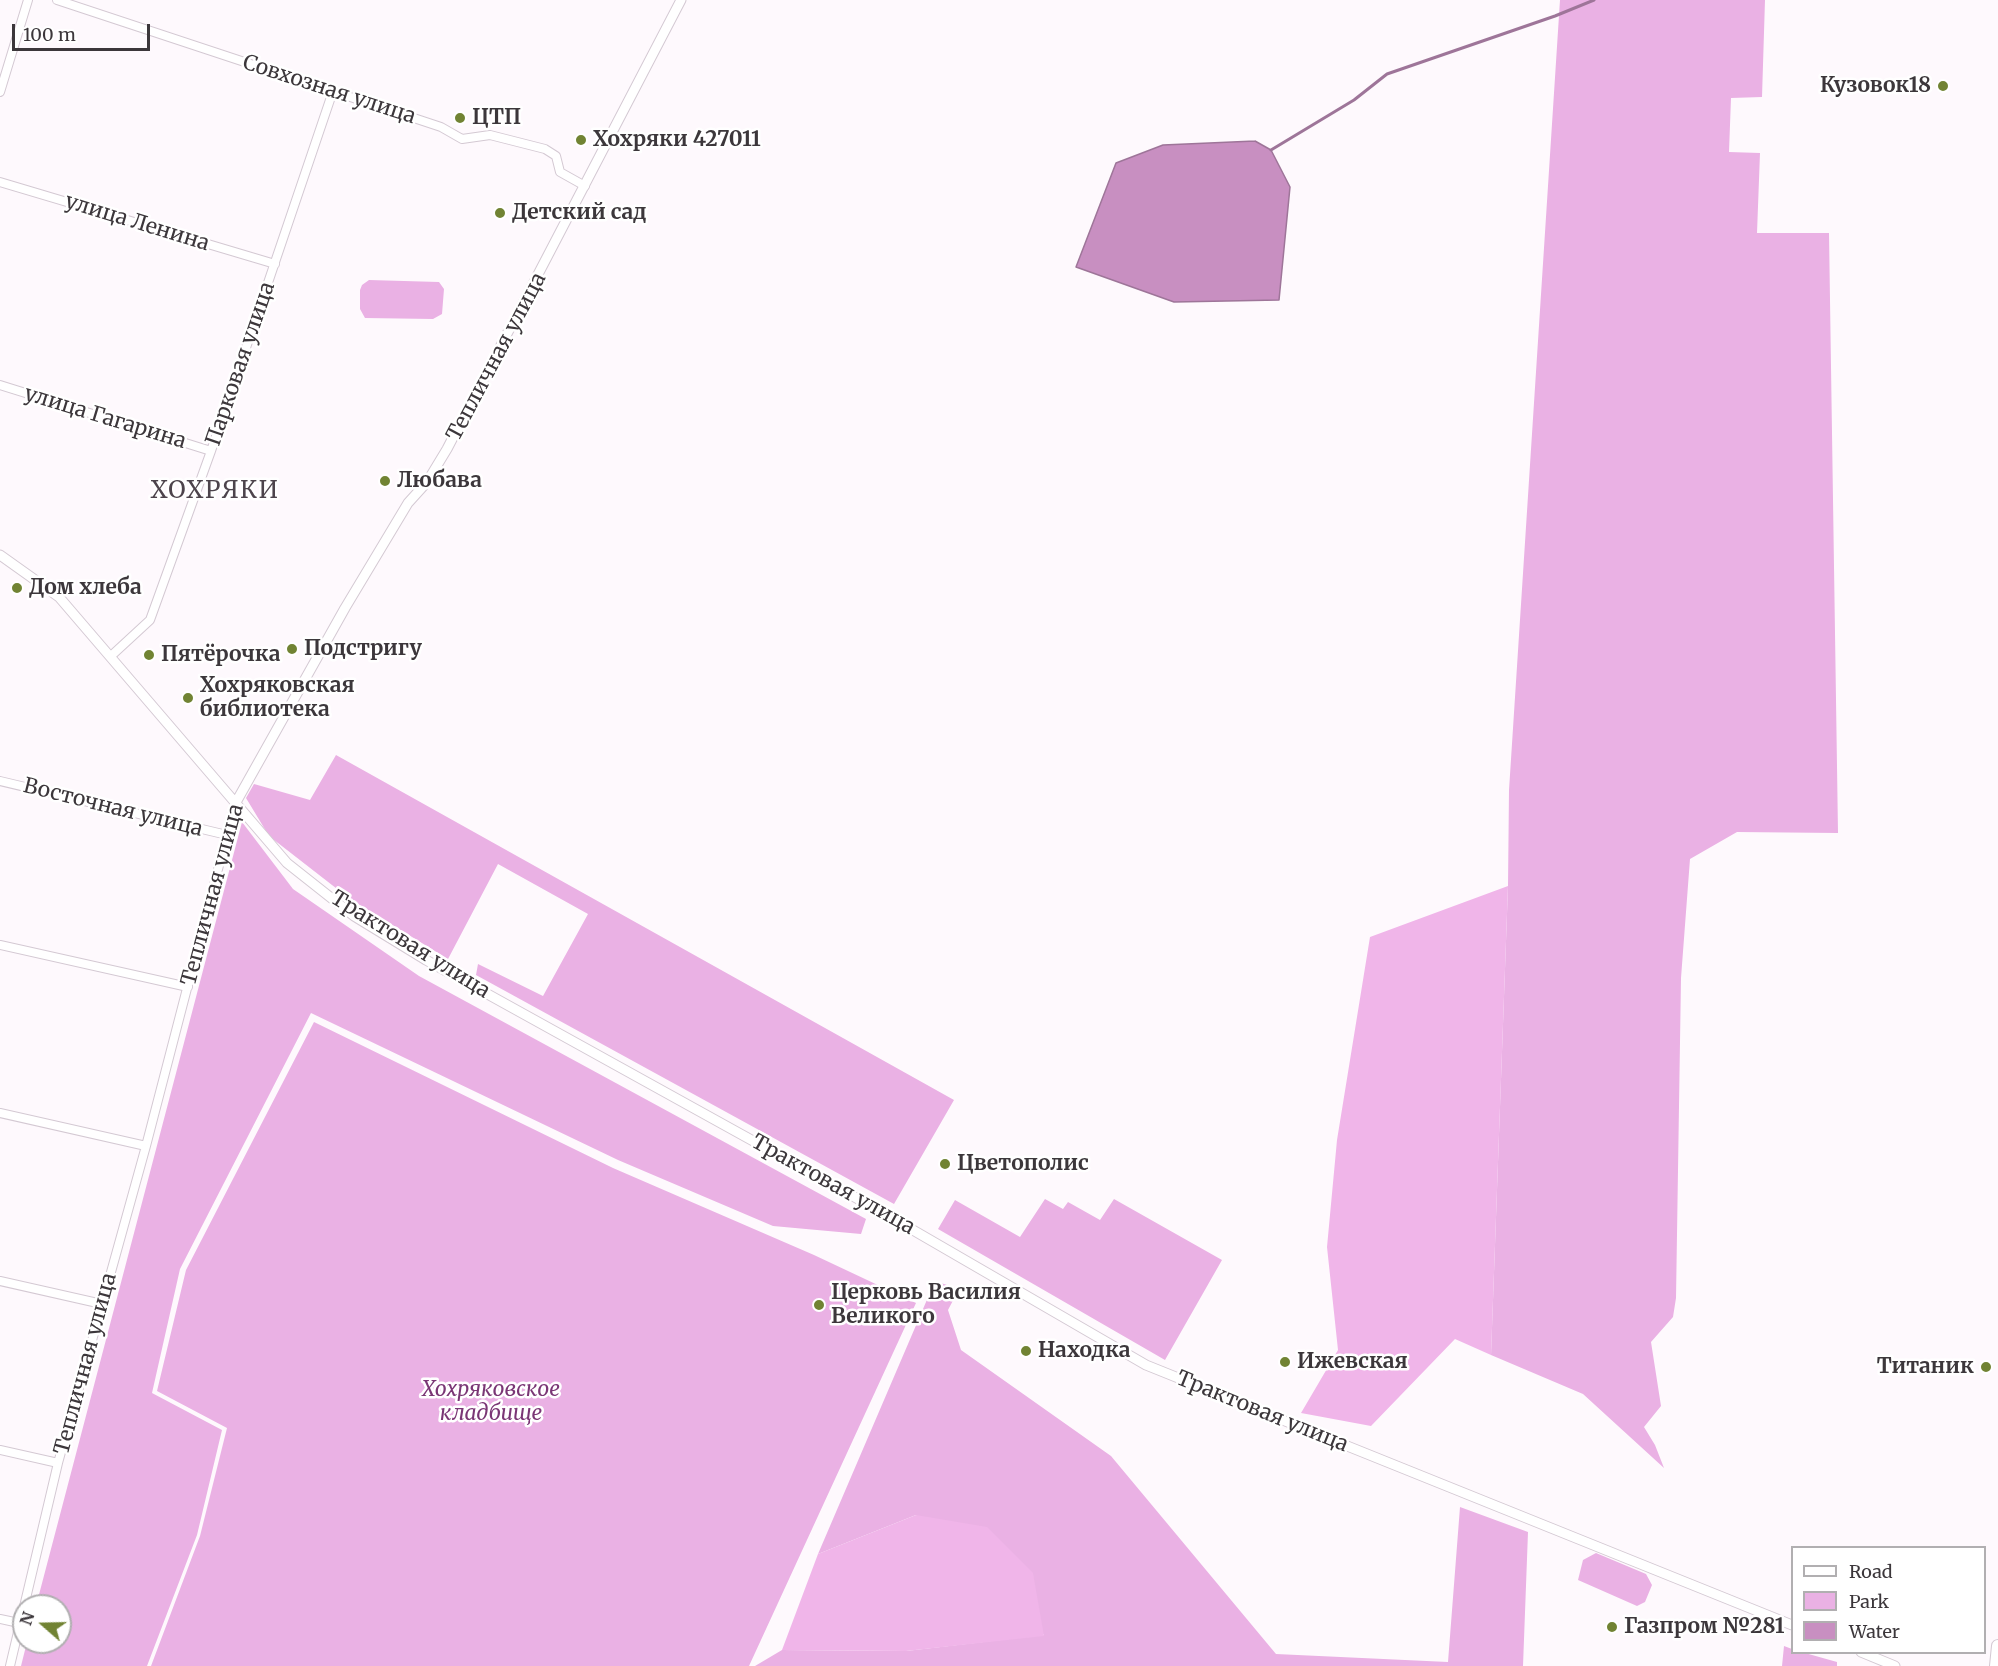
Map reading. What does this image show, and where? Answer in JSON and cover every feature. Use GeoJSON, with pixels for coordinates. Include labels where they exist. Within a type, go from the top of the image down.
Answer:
{"type":"FeatureCollection","features":[{"type":"Feature","properties":{"kind":"main road"},"geometry":{"type":"LineString","coordinates":[[1996,1666],[1998,1646]]}},
{"type":"Feature","properties":{"kind":"street"},"geometry":{"type":"LineString","coordinates":[[0,92],[28,0]]}},
{"type":"Feature","properties":{"kind":"street","name":"Совхозная улица"},"geometry":{"type":"LineString","coordinates":[[57,0],[441,127],[462,139],[490,135],[544,149],[556,156],[560,172],[585,186]]}},
{"type":"Feature","properties":{"kind":"street","name":"Тепличная улица"},"geometry":{"type":"LineString","coordinates":[[26,1594],[58,1463],[146,1146],[235,804],[390,532],[408,503],[427,482],[447,449],[681,0]]}},
{"type":"Feature","properties":{"kind":"street","name":"Парковая улица"},"geometry":{"type":"LineString","coordinates":[[111,656],[150,620],[211,451],[333,91]]}},
{"type":"Feature","properties":{"kind":"street","name":"улица Ленина"},"geometry":{"type":"LineString","coordinates":[[0,182],[275,264]]}},
{"type":"Feature","properties":{"kind":"street","name":"улица Гагарина"},"geometry":{"type":"LineString","coordinates":[[0,385],[211,451]]}},
{"type":"Feature","properties":{"kind":"street","name":"Трактовая улица"},"geometry":{"type":"LineString","coordinates":[[0,555],[59,597],[287,863],[354,916],[426,960],[922,1235],[1146,1365],[1791,1625]]}},
{"type":"Feature","properties":{"kind":"street","name":"Восточная улица"},"geometry":{"type":"LineString","coordinates":[[0,781],[227,835]]}},
{"type":"Feature","properties":{"kind":"street"},"geometry":{"type":"LineString","coordinates":[[0,945],[188,987]]}},
{"type":"Feature","properties":{"kind":"street"},"geometry":{"type":"LineString","coordinates":[[0,1113],[146,1146]]}},
{"type":"Feature","properties":{"kind":"street"},"geometry":{"type":"LineString","coordinates":[[0,1281],[102,1304]]}},
{"type":"Feature","properties":{"kind":"street"},"geometry":{"type":"LineString","coordinates":[[0,1450],[58,1463]]}},
{"type":"Feature","properties":{"kind":"street"},"geometry":{"type":"LineString","coordinates":[[1864,1654],[1895,1666]]}},
{"type":"Feature","properties":{"kind":"green space"},"geometry":{"type":"Polygon","coordinates":[[[1560,0],[1765,0],[1762,97],[1731,98],[1729,152],[1760,153],[1757,233],[1829,233],[1838,833],[1737,832],[1690,859],[1681,978],[1676,1298],[1673,1317],[1651,1342],[1661,1406],[1644,1427],[1655,1445],[1664,1468],[1583,1394],[1491,1355],[1508,886],[1509,790],[1560,0]]]}},
{"type":"Feature","properties":{"kind":"green space"},"geometry":{"type":"Polygon","coordinates":[[[369,280],[439,282],[444,289],[442,314],[433,319],[365,318],[360,309],[360,290],[362,285],[369,280]]]}},
{"type":"Feature","properties":{"kind":"green space"},"geometry":{"type":"Polygon","coordinates":[[[336,755],[954,1100],[894,1204],[476,975],[478,964],[543,996],[588,914],[498,864],[448,959],[350,899],[269,836],[246,798],[254,784],[310,800],[336,755]]]}},
{"type":"Feature","properties":{"kind":"green space"},"geometry":{"type":"Polygon","coordinates":[[[242,822],[293,889],[419,976],[866,1219],[861,1234],[773,1226],[618,1160],[311,1013],[180,1269],[152,1393],[222,1430],[197,1535],[147,1666],[21,1666],[24,1654],[72,1654],[72,1594],[39,1594],[242,822]]]}},
{"type":"Feature","properties":{"kind":"green space","name":"Хохряковское кладбище"},"geometry":{"type":"Polygon","coordinates":[[[314,1022],[613,1168],[814,1255],[916,1303],[749,1666],[151,1666],[200,1536],[227,1428],[157,1391],[186,1270],[314,1022]]]}},
{"type":"Feature","properties":{"kind":"green space"},"geometry":{"type":"Polygon","coordinates":[[[1045,1199],[1063,1209],[1068,1202],[1100,1220],[1114,1199],[1222,1260],[1165,1360],[938,1229],[955,1200],[1020,1237],[1045,1199]]]}},
{"type":"Feature","properties":{"kind":"green space"},"geometry":{"type":"Polygon","coordinates":[[[935,1281],[959,1289],[948,1310],[961,1350],[1111,1456],[1276,1654],[1448,1662],[1460,1507],[1528,1532],[1523,1666],[755,1666],[782,1650],[906,1651],[1044,1635],[916,1515],[818,1554],[935,1281]]]}},
{"type":"Feature","properties":{"kind":"green space"},"geometry":{"type":"Polygon","coordinates":[[[1596,1553],[1646,1574],[1652,1585],[1645,1602],[1637,1606],[1578,1580],[1583,1560],[1596,1553]]]}},
{"type":"Feature","properties":{"kind":"green space"},"geometry":{"type":"Polygon","coordinates":[[[1784,1646],[1791,1649],[1791,1654],[1809,1654],[1837,1662],[1837,1666],[1782,1666],[1784,1646]]]}},
{"type":"Feature","properties":{"kind":"shaded area"},"geometry":{"type":"Polygon","coordinates":[[[1508,886],[1491,1355],[1455,1339],[1371,1426],[1301,1413],[1338,1350],[1327,1247],[1337,1140],[1370,937],[1508,886]]]}},
{"type":"Feature","properties":{"kind":"shaded area"},"geometry":{"type":"Polygon","coordinates":[[[916,1515],[987,1527],[1033,1573],[1044,1636],[906,1651],[782,1650],[818,1554],[916,1515]]]}},
{"type":"Feature","properties":{"kind":"water"},"geometry":{"type":"Polygon","coordinates":[[[1255,141],[1271,150],[1290,187],[1279,300],[1174,302],[1076,267],[1116,163],[1163,145],[1255,141]]]}},
{"type":"Feature","properties":{"kind":"waterway"},"geometry":{"type":"LineString","coordinates":[[1271,150],[1354,100],[1387,74],[1555,16],[1594,0]]}},
{"type":"Feature","properties":{"kind":"place","name":"Кузовок18"},"geometry":{"type":"Point","coordinates":[1943,86]}},
{"type":"Feature","properties":{"kind":"place","name":"ЦТП"},"geometry":{"type":"Point","coordinates":[460,118]}},
{"type":"Feature","properties":{"kind":"place","name":"Хохряки 427011"},"geometry":{"type":"Point","coordinates":[581,140]}},
{"type":"Feature","properties":{"kind":"place","name":"Детский сад"},"geometry":{"type":"Point","coordinates":[500,213]}},
{"type":"Feature","properties":{"kind":"place","name":"Любава"},"geometry":{"type":"Point","coordinates":[385,481]}},
{"type":"Feature","properties":{"kind":"place","name":"Дом хлеба"},"geometry":{"type":"Point","coordinates":[17,588]}},
{"type":"Feature","properties":{"kind":"place","name":"Подстригу"},"geometry":{"type":"Point","coordinates":[292,649]}},
{"type":"Feature","properties":{"kind":"place","name":"Пятёрочка"},"geometry":{"type":"Point","coordinates":[149,655]}},
{"type":"Feature","properties":{"kind":"place","name":"Хохряковская библиотека"},"geometry":{"type":"Point","coordinates":[188,698]}},
{"type":"Feature","properties":{"kind":"place","name":"Цветополис"},"geometry":{"type":"Point","coordinates":[945,1164]}},
{"type":"Feature","properties":{"kind":"place","name":"Церковь Василия Великого"},"geometry":{"type":"Point","coordinates":[819,1305]}},
{"type":"Feature","properties":{"kind":"place","name":"Находка"},"geometry":{"type":"Point","coordinates":[1026,1351]}},
{"type":"Feature","properties":{"kind":"place","name":"Ижевская"},"geometry":{"type":"Point","coordinates":[1285,1362]}},
{"type":"Feature","properties":{"kind":"place","name":"Титаник"},"geometry":{"type":"Point","coordinates":[1986,1367]}},
{"type":"Feature","properties":{"kind":"place","name":"Газпром №281"},"geometry":{"type":"Point","coordinates":[1612,1627]}},
{"type":"Feature","properties":{"kind":"district","name":"ХОХРЯКИ"},"geometry":{"type":"Point","coordinates":[215,491]}}]}
